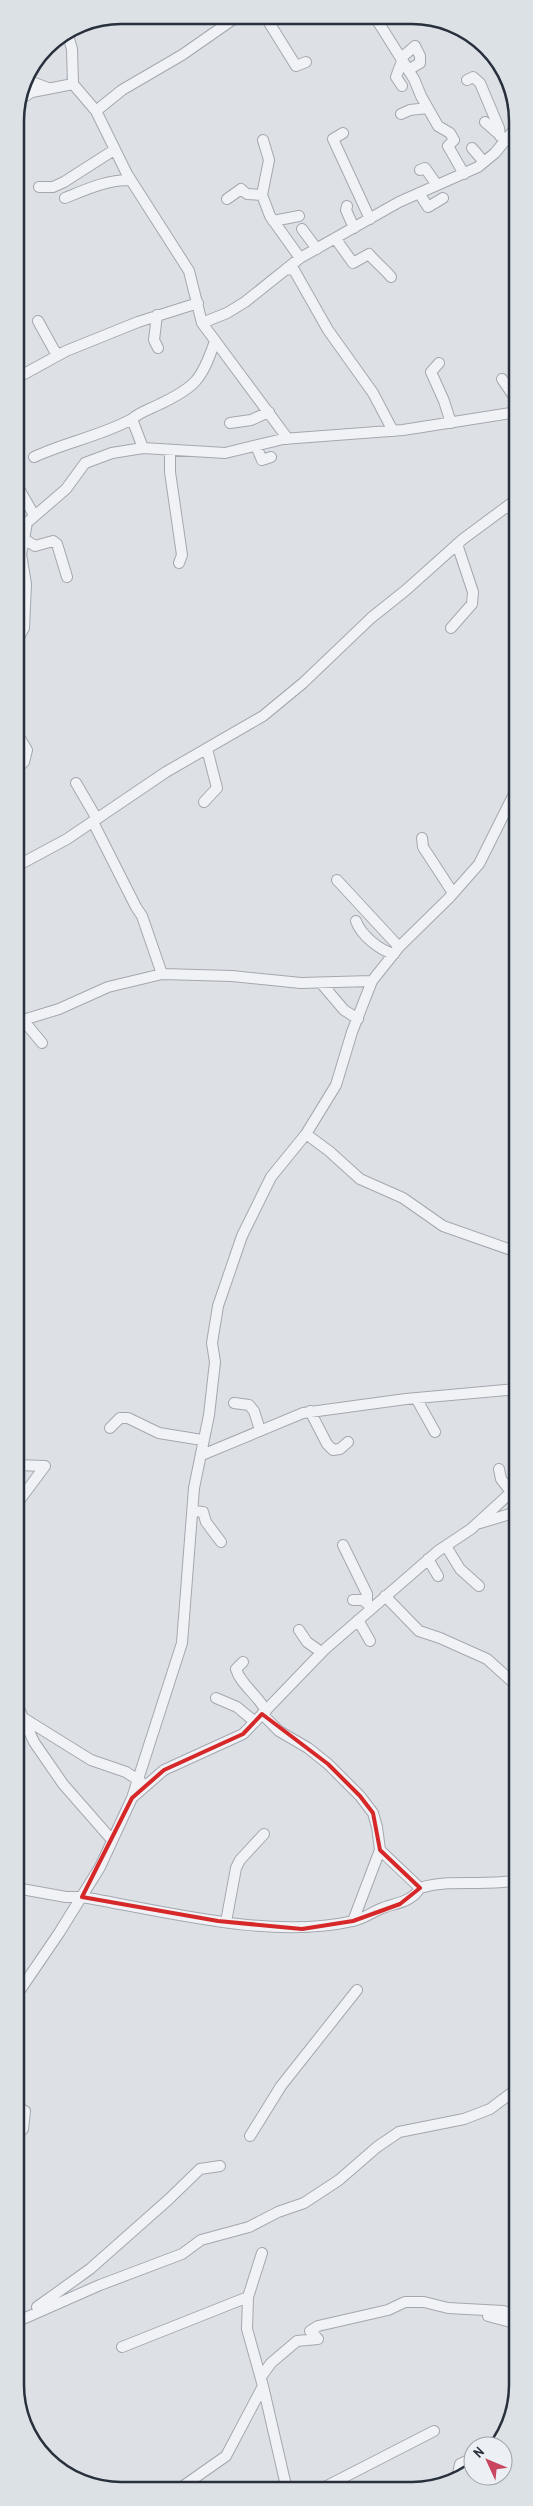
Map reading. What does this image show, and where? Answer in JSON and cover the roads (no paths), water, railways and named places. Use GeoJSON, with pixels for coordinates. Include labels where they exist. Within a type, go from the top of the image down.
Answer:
{"type":"FeatureCollection","features":[{"type":"Feature","properties":{"kind":"street"},"geometry":{"type":"LineString","coordinates":[[96,111],[122,90],[182,55],[227,24]]}},
{"type":"Feature","properties":{"kind":"street"},"geometry":{"type":"LineString","coordinates":[[270,24],[296,66],[306,62]]}},
{"type":"Feature","properties":{"kind":"street"},"geometry":{"type":"LineString","coordinates":[[379,24],[408,70],[438,126],[450,133],[454,140],[448,146],[464,174]]}},
{"type":"Feature","properties":{"kind":"street"},"geometry":{"type":"LineString","coordinates":[[69,39],[72,49],[73,84],[96,111],[130,180],[189,271],[202,323],[214,342],[288,439]]}},
{"type":"Feature","properties":{"kind":"street"},"geometry":{"type":"LineString","coordinates":[[402,86],[396,77],[401,59],[415,46],[420,56],[420,63],[408,70]]}},
{"type":"Feature","properties":{"kind":"street"},"geometry":{"type":"LineString","coordinates":[[467,80],[472,77],[480,83],[503,138]]}},
{"type":"Feature","properties":{"kind":"street"},"geometry":{"type":"LineString","coordinates":[[32,82],[48,88]]}},
{"type":"Feature","properties":{"kind":"street"},"geometry":{"type":"LineString","coordinates":[[27,95],[48,88],[73,84]]}},
{"type":"Feature","properties":{"kind":"street"},"geometry":{"type":"LineString","coordinates":[[401,114],[410,110],[428,108]]}},
{"type":"Feature","properties":{"kind":"street"},"geometry":{"type":"LineString","coordinates":[[485,122],[503,138]]}},
{"type":"Feature","properties":{"kind":"street"},"geometry":{"type":"LineString","coordinates":[[343,133],[333,139],[370,219]]}},
{"type":"Feature","properties":{"kind":"street"},"geometry":{"type":"LineString","coordinates":[[202,323],[227,313],[245,302],[300,258],[335,238],[419,193],[464,174],[484,162],[509,133]]}},
{"type":"Feature","properties":{"kind":"street"},"geometry":{"type":"LineString","coordinates":[[263,140],[269,160],[262,195],[264,205],[273,221],[300,258]]}},
{"type":"Feature","properties":{"kind":"street"},"geometry":{"type":"LineString","coordinates":[[472,148],[484,162]]}},
{"type":"Feature","properties":{"kind":"street"},"geometry":{"type":"LineString","coordinates":[[39,187],[53,187],[64,182],[114,150]]}},
{"type":"Feature","properties":{"kind":"street"},"geometry":{"type":"LineString","coordinates":[[420,170],[425,168],[428,170],[437,185]]}},
{"type":"Feature","properties":{"kind":"street"},"geometry":{"type":"LineString","coordinates":[[65,198],[92,186],[116,180],[130,180]]}},
{"type":"Feature","properties":{"kind":"street"},"geometry":{"type":"LineString","coordinates":[[227,199],[241,189],[247,194],[262,195]]}},
{"type":"Feature","properties":{"kind":"street"},"geometry":{"type":"LineString","coordinates":[[419,193],[428,207],[443,198]]}},
{"type":"Feature","properties":{"kind":"street"},"geometry":{"type":"LineString","coordinates":[[347,206],[346,210],[354,228]]}},
{"type":"Feature","properties":{"kind":"street"},"geometry":{"type":"LineString","coordinates":[[273,221],[299,216]]}},
{"type":"Feature","properties":{"kind":"street"},"geometry":{"type":"LineString","coordinates":[[302,229],[317,249]]}},
{"type":"Feature","properties":{"kind":"street"},"geometry":{"type":"LineString","coordinates":[[335,238],[353,263],[369,254],[376,263],[382,265],[390,276]]}},
{"type":"Feature","properties":{"kind":"street"},"geometry":{"type":"LineString","coordinates":[[286,269],[294,270],[328,330],[373,392],[393,431]]}},
{"type":"Feature","properties":{"kind":"street"},"geometry":{"type":"LineString","coordinates":[[24,374],[59,355],[157,315],[198,303]]}},
{"type":"Feature","properties":{"kind":"street"},"geometry":{"type":"LineString","coordinates":[[157,315],[154,340],[158,348]]}},
{"type":"Feature","properties":{"kind":"street"},"geometry":{"type":"LineString","coordinates":[[38,321],[54,350],[59,355]]}},
{"type":"Feature","properties":{"kind":"street"},"geometry":{"type":"LineString","coordinates":[[34,457],[54,448],[114,429],[138,414],[165,402],[197,382],[214,342]]}},
{"type":"Feature","properties":{"kind":"street"},"geometry":{"type":"LineString","coordinates":[[439,363],[431,372],[444,401],[451,423]]}},
{"type":"Feature","properties":{"kind":"street"},"geometry":{"type":"LineString","coordinates":[[502,379],[509,389]]}},
{"type":"Feature","properties":{"kind":"street"},"geometry":{"type":"LineString","coordinates":[[230,423],[251,420],[269,412]]}},
{"type":"Feature","properties":{"kind":"street"},"geometry":{"type":"LineString","coordinates":[[24,530],[31,519],[66,489],[85,463],[112,454],[143,448],[225,453],[288,439],[393,431],[509,413]]}},
{"type":"Feature","properties":{"kind":"street"},"geometry":{"type":"LineString","coordinates":[[132,419],[143,448]]}},
{"type":"Feature","properties":{"kind":"street"},"geometry":{"type":"LineString","coordinates":[[256,446],[262,460],[271,457]]}},
{"type":"Feature","properties":{"kind":"street"},"geometry":{"type":"LineString","coordinates":[[170,450],[170,472],[182,555],[179,563]]}},
{"type":"Feature","properties":{"kind":"street"},"geometry":{"type":"LineString","coordinates":[[24,503],[31,519]]}},
{"type":"Feature","properties":{"kind":"street"},"geometry":{"type":"LineString","coordinates":[[24,861],[67,839],[166,772],[257,721],[280,703],[371,618],[457,544],[509,505]]}},
{"type":"Feature","properties":{"kind":"street"},"geometry":{"type":"LineString","coordinates":[[24,539],[35,546],[53,540],[58,544],[67,577]]}},
{"type":"Feature","properties":{"kind":"street"},"geometry":{"type":"LineString","coordinates":[[451,628],[472,604],[473,592],[457,544]]}},
{"type":"Feature","properties":{"kind":"street"},"geometry":{"type":"LineString","coordinates":[[24,574],[26,584],[24,628]]}},
{"type":"Feature","properties":{"kind":"street"},"geometry":{"type":"LineString","coordinates":[[24,745],[27,750],[24,762]]}},
{"type":"Feature","properties":{"kind":"street"},"geometry":{"type":"LineString","coordinates":[[204,802],[217,788],[207,749]]}},
{"type":"Feature","properties":{"kind":"street"},"geometry":{"type":"LineString","coordinates":[[76,783],[136,908],[142,916],[162,974]]}},
{"type":"Feature","properties":{"kind":"street"},"geometry":{"type":"LineString","coordinates":[[24,1984],[100,1867],[132,1798],[141,1783],[182,1643],[194,1488],[202,1455],[202,1440],[209,1415],[215,1362],[212,1342],[218,1306],[228,1271],[242,1236],[271,1177],[306,1134],[336,1085],[372,981],[396,950],[454,893],[480,864],[509,804]]}},
{"type":"Feature","properties":{"kind":"street"},"geometry":{"type":"LineString","coordinates":[[422,838],[423,847],[454,893]]}},
{"type":"Feature","properties":{"kind":"street"},"geometry":{"type":"LineString","coordinates":[[337,880],[396,950]]}},
{"type":"Feature","properties":{"kind":"street"},"geometry":{"type":"LineString","coordinates":[[356,921],[358,927],[369,939],[384,951],[396,950]]}},
{"type":"Feature","properties":{"kind":"street"},"geometry":{"type":"LineString","coordinates":[[24,1020],[59,1009],[108,986],[162,974],[232,976],[272,981],[321,983],[372,981]]}},
{"type":"Feature","properties":{"kind":"street"},"geometry":{"type":"LineString","coordinates":[[321,983],[344,1010],[358,1019]]}},
{"type":"Feature","properties":{"kind":"street"},"geometry":{"type":"LineString","coordinates":[[24,1021],[42,1043]]}},
{"type":"Feature","properties":{"kind":"street"},"geometry":{"type":"LineString","coordinates":[[306,1134],[329,1151],[360,1179],[402,1198],[443,1226],[509,1249]]}},
{"type":"Feature","properties":{"kind":"street"},"geometry":{"type":"LineString","coordinates":[[202,1455],[260,1430],[310,1412],[416,1398],[509,1390]]}},
{"type":"Feature","properties":{"kind":"street"},"geometry":{"type":"LineString","coordinates":[[416,1398],[435,1432]]}},
{"type":"Feature","properties":{"kind":"street"},"geometry":{"type":"LineString","coordinates":[[234,1403],[249,1405],[254,1411],[260,1430]]}},
{"type":"Feature","properties":{"kind":"street"},"geometry":{"type":"LineString","coordinates":[[310,1412],[327,1444],[333,1450],[340,1449],[348,1442]]}},
{"type":"Feature","properties":{"kind":"street"},"geometry":{"type":"LineString","coordinates":[[110,1428],[120,1418],[128,1418],[159,1433],[202,1440]]}},
{"type":"Feature","properties":{"kind":"street"},"geometry":{"type":"LineString","coordinates":[[24,1465],[45,1466],[24,1494]]}},
{"type":"Feature","properties":{"kind":"street"},"geometry":{"type":"LineString","coordinates":[[499,1469],[501,1479],[509,1485]]}},
{"type":"Feature","properties":{"kind":"street"},"geometry":{"type":"LineString","coordinates":[[141,1783],[164,1770],[243,1734],[322,1652],[358,1620],[369,1606],[385,1596],[428,1559],[477,1523],[509,1494]]}},
{"type":"Feature","properties":{"kind":"street"},"geometry":{"type":"LineString","coordinates":[[503,1500],[509,1505]]}},
{"type":"Feature","properties":{"kind":"street"},"geometry":{"type":"LineString","coordinates":[[192,1511],[203,1512],[206,1522],[221,1542]]}},
{"type":"Feature","properties":{"kind":"street"},"geometry":{"type":"LineString","coordinates":[[477,1523],[509,1514]]}},
{"type":"Feature","properties":{"kind":"street"},"geometry":{"type":"LineString","coordinates":[[343,1545],[367,1594],[369,1606]]}},
{"type":"Feature","properties":{"kind":"street"},"geometry":{"type":"LineString","coordinates":[[446,1546],[460,1569],[479,1586]]}},
{"type":"Feature","properties":{"kind":"street"},"geometry":{"type":"LineString","coordinates":[[428,1559],[438,1576]]}},
{"type":"Feature","properties":{"kind":"street"},"geometry":{"type":"LineString","coordinates":[[385,1596],[419,1631],[440,1638],[487,1659],[509,1679]]}},
{"type":"Feature","properties":{"kind":"street"},"geometry":{"type":"LineString","coordinates":[[353,1600],[363,1600],[369,1606]]}},
{"type":"Feature","properties":{"kind":"street"},"geometry":{"type":"LineString","coordinates":[[358,1620],[370,1641]]}},
{"type":"Feature","properties":{"kind":"street"},"geometry":{"type":"LineString","coordinates":[[299,1630],[307,1642],[322,1652]]}},
{"type":"Feature","properties":{"kind":"street"},"geometry":{"type":"LineString","coordinates":[[243,1662],[236,1669],[238,1677],[259,1698],[264,1713],[279,1731],[308,1748],[328,1764],[360,1796],[373,1813],[380,1850],[353,1921]]}},
{"type":"Feature","properties":{"kind":"street"},"geometry":{"type":"LineString","coordinates":[[216,1698],[237,1707],[255,1722]]}},
{"type":"Feature","properties":{"kind":"street"},"geometry":{"type":"LineString","coordinates":[[24,1724],[91,1760],[141,1783]]}},
{"type":"Feature","properties":{"kind":"street"},"geometry":{"type":"LineString","coordinates":[[24,1728],[62,1784],[112,1840]]}},
{"type":"Feature","properties":{"kind":"street"},"geometry":{"type":"LineString","coordinates":[[226,1922],[236,1868],[240,1860],[264,1834]]}},
{"type":"Feature","properties":{"kind":"street"},"geometry":{"type":"LineString","coordinates":[[380,1850],[420,1888]]}},
{"type":"Feature","properties":{"kind":"street"},"geometry":{"type":"LineString","coordinates":[[24,1889],[66,1897],[82,1897],[226,1922],[302,1929],[353,1921],[381,1909],[400,1904],[417,1893],[420,1888],[438,1883],[509,1881]]}},
{"type":"Feature","properties":{"kind":"street"},"geometry":{"type":"LineString","coordinates":[[250,2136],[281,2086],[357,1990]]}},
{"type":"Feature","properties":{"kind":"street"},"geometry":{"type":"LineString","coordinates":[[24,2318],[100,2284],[182,2254],[201,2240],[249,2227],[278,2212],[304,2203],[340,2180],[377,2147],[399,2132],[464,2119],[490,2108],[509,2094]]}},
{"type":"Feature","properties":{"kind":"street"},"geometry":{"type":"LineString","coordinates":[[24,2316],[90,2269],[200,2169],[220,2166]]}},
{"type":"Feature","properties":{"kind":"street"},"geometry":{"type":"LineString","coordinates":[[262,2253],[248,2297],[247,2329],[262,2382],[285,2482]]}},
{"type":"Feature","properties":{"kind":"street"},"geometry":{"type":"LineString","coordinates":[[122,2347],[248,2297]]}},
{"type":"Feature","properties":{"kind":"street"},"geometry":{"type":"LineString","coordinates":[[189,2482],[226,2456],[271,2363],[297,2341],[318,2340],[310,2331],[318,2326],[388,2310],[405,2302],[424,2302],[448,2308],[503,2311],[509,2313]]}},
{"type":"Feature","properties":{"kind":"street"},"geometry":{"type":"LineString","coordinates":[[448,2308],[448,2312],[488,2316],[509,2322]]}},
{"type":"Feature","properties":{"kind":"street"},"geometry":{"type":"LineString","coordinates":[[335,2482],[434,2431]]}}]}
